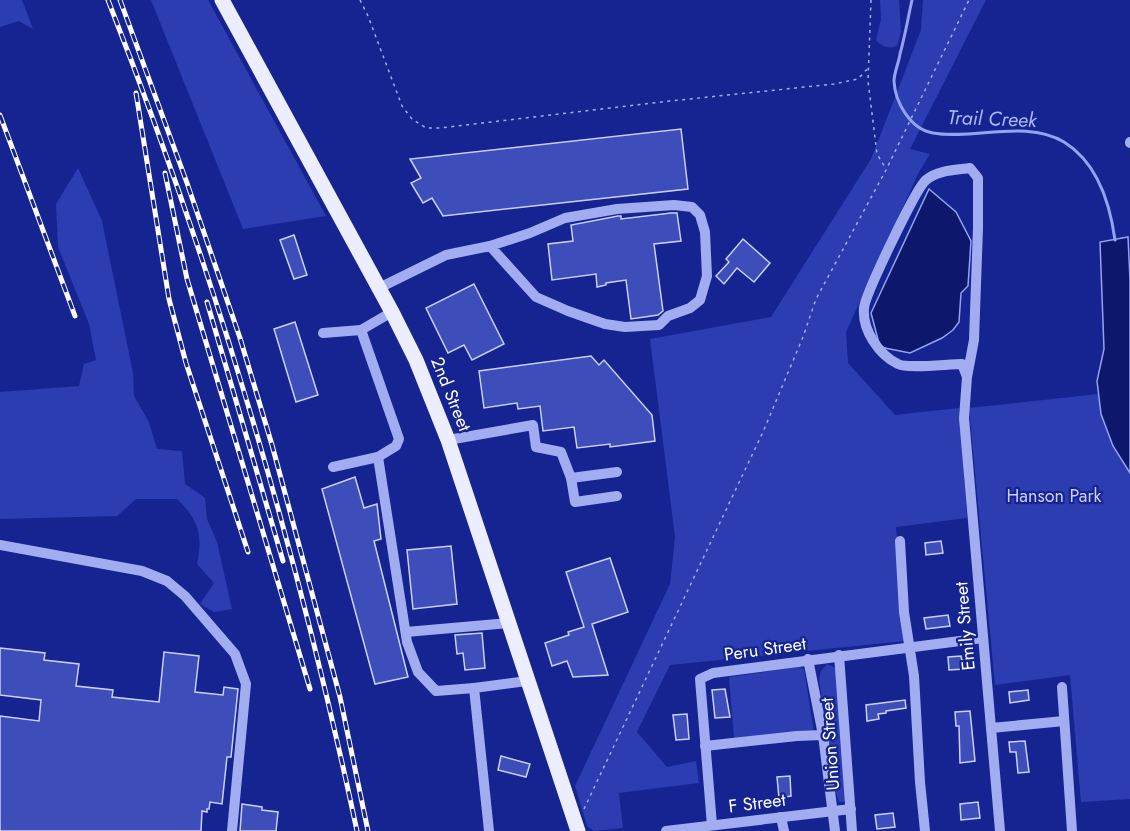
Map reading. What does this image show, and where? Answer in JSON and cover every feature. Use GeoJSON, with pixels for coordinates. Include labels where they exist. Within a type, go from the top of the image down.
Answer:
{"type":"FeatureCollection","features":[{"type":"Feature","properties":{"kind":"main road","name":"2nd Street"},"geometry":{"type":"LineString","coordinates":[[222,0],[416,360],[448,440],[577,829]]}},
{"type":"Feature","properties":{"kind":"street","name":"Emily Street"},"geometry":{"type":"LineString","coordinates":[[967,377],[962,364],[915,367],[899,365],[878,348],[865,326],[864,307],[894,239],[926,179],[945,171],[970,168],[978,178],[978,228],[974,340],[967,377],[964,418],[1000,831]]}},
{"type":"Feature","properties":{"kind":"street"},"geometry":{"type":"LineString","coordinates":[[379,288],[446,255],[490,246],[530,233],[565,218],[617,209],[674,205],[692,207],[700,215],[705,232],[707,276],[700,300],[690,308],[668,316],[659,325],[625,327],[605,324],[577,315],[536,297],[490,246]]}},
{"type":"Feature","properties":{"kind":"street"},"geometry":{"type":"LineString","coordinates":[[323,333],[361,330],[392,312]]}},
{"type":"Feature","properties":{"kind":"street"},"geometry":{"type":"LineString","coordinates":[[333,467],[378,457],[396,446],[399,439],[361,330]]}},
{"type":"Feature","properties":{"kind":"street"},"geometry":{"type":"LineString","coordinates":[[448,440],[533,425],[536,447],[561,452],[571,478],[575,502],[616,496]]}},
{"type":"Feature","properties":{"kind":"street"},"geometry":{"type":"LineString","coordinates":[[378,457],[406,632],[418,672],[436,691],[527,681]]}},
{"type":"Feature","properties":{"kind":"street"},"geometry":{"type":"LineString","coordinates":[[571,478],[617,472]]}},
{"type":"Feature","properties":{"kind":"street"},"geometry":{"type":"LineString","coordinates":[[900,541],[904,612],[910,646],[926,831]]}},
{"type":"Feature","properties":{"kind":"street"},"geometry":{"type":"LineString","coordinates":[[0,545],[142,571],[167,581],[185,596],[235,654],[246,684],[232,831]]}},
{"type":"Feature","properties":{"kind":"street"},"geometry":{"type":"LineString","coordinates":[[406,632],[508,623]]}},
{"type":"Feature","properties":{"kind":"street","name":"Peru Street"},"geometry":{"type":"LineString","coordinates":[[712,825],[700,679],[713,672],[983,638]]}},
{"type":"Feature","properties":{"kind":"street","name":"Union Street"},"geometry":{"type":"LineString","coordinates":[[839,655],[852,831]]}},
{"type":"Feature","properties":{"kind":"street","name":"Union Street"},"geometry":{"type":"LineString","coordinates":[[808,659],[823,735],[835,831]]}},
{"type":"Feature","properties":{"kind":"street"},"geometry":{"type":"LineString","coordinates":[[1062,687],[1072,831]]}},
{"type":"Feature","properties":{"kind":"street"},"geometry":{"type":"LineString","coordinates":[[474,688],[489,831]]}},
{"type":"Feature","properties":{"kind":"street"},"geometry":{"type":"LineString","coordinates":[[991,728],[1064,721]]}},
{"type":"Feature","properties":{"kind":"street"},"geometry":{"type":"LineString","coordinates":[[705,746],[823,735]]}},
{"type":"Feature","properties":{"kind":"street","name":"F Street"},"geometry":{"type":"LineString","coordinates":[[666,831],[851,808]]}},
{"type":"Feature","properties":{"kind":"street"},"geometry":{"type":"LineString","coordinates":[[782,817],[784,831]]}},
{"type":"Feature","properties":{"kind":"path"},"geometry":{"type":"LineString","coordinates":[[360,0],[402,106],[412,119],[426,128],[834,84],[858,80],[869,67]]}},
{"type":"Feature","properties":{"kind":"path"},"geometry":{"type":"LineString","coordinates":[[871,0],[868,81],[877,154],[886,170]]}},
{"type":"Feature","properties":{"kind":"path"},"geometry":{"type":"LineString","coordinates":[[577,829],[763,432],[803,337],[816,299],[886,170],[969,0]]}},
{"type":"Feature","properties":{"kind":"green space"},"geometry":{"type":"Polygon","coordinates":[[[0,0],[22,0],[33,29],[19,21],[0,27],[0,0]]]}},
{"type":"Feature","properties":{"kind":"green space"},"geometry":{"type":"Polygon","coordinates":[[[151,0],[208,0],[326,216],[243,229],[151,0]]]}},
{"type":"Feature","properties":{"kind":"green space"},"geometry":{"type":"Polygon","coordinates":[[[880,0],[899,0],[901,32],[897,46],[885,47],[876,40],[881,19],[880,0]]]}},
{"type":"Feature","properties":{"kind":"green space"},"geometry":{"type":"Polygon","coordinates":[[[923,0],[986,0],[910,149],[930,154],[919,172],[846,332],[848,363],[895,415],[959,408],[967,518],[896,527],[905,641],[670,665],[637,732],[667,767],[696,761],[699,783],[619,793],[623,828],[594,831],[587,826],[575,786],[670,584],[675,537],[650,339],[771,317],[871,159],[921,30],[923,0]]]}},
{"type":"Feature","properties":{"kind":"green space"},"geometry":{"type":"Polygon","coordinates":[[[78,168],[102,221],[133,373],[134,396],[149,422],[157,449],[182,451],[185,484],[205,498],[207,519],[217,542],[232,609],[214,612],[200,604],[214,583],[197,564],[200,545],[198,528],[177,499],[136,499],[117,516],[0,519],[0,392],[79,386],[84,364],[96,360],[89,324],[58,247],[56,204],[78,168]]]}},
{"type":"Feature","properties":{"kind":"green space","name":"Hanson Park"},"geometry":{"type":"Polygon","coordinates":[[[1098,394],[1102,415],[1110,435],[1130,473],[1130,799],[1081,802],[1070,675],[995,685],[969,408],[1098,394]]]}},
{"type":"Feature","properties":{"kind":"green space"},"geometry":{"type":"Polygon","coordinates":[[[827,664],[836,668],[846,800],[843,802],[839,802],[836,793],[819,680],[821,671],[827,664]]]}},
{"type":"Feature","properties":{"kind":"green space"},"geometry":{"type":"Polygon","coordinates":[[[799,667],[804,669],[814,732],[734,739],[729,677],[799,667]]]}},
{"type":"Feature","properties":{"kind":"shaded area"},"geometry":{"type":"Polygon","coordinates":[[[929,189],[956,212],[971,241],[968,286],[961,293],[959,322],[942,338],[910,353],[880,347],[871,313],[929,189]]]}},
{"type":"Feature","properties":{"kind":"shaded area"},"geometry":{"type":"Polygon","coordinates":[[[1128,237],[1130,473],[1113,446],[1101,414],[1097,381],[1104,349],[1100,242],[1128,237]]]}},
{"type":"Feature","properties":{"kind":"building"},"geometry":{"type":"Polygon","coordinates":[[[681,129],[688,189],[443,216],[432,198],[423,203],[411,183],[421,178],[410,159],[681,129]]]}},
{"type":"Feature","properties":{"kind":"building"},"geometry":{"type":"Polygon","coordinates":[[[677,213],[681,241],[654,244],[663,311],[658,315],[631,319],[626,280],[597,287],[596,274],[552,280],[548,244],[573,241],[571,225],[618,216],[621,216],[621,219],[677,213]]]}},
{"type":"Feature","properties":{"kind":"building"},"geometry":{"type":"Polygon","coordinates":[[[294,235],[307,275],[294,279],[280,240],[294,235]]]}},
{"type":"Feature","properties":{"kind":"building"},"geometry":{"type":"Polygon","coordinates":[[[743,239],[770,263],[754,282],[737,268],[724,284],[716,276],[729,262],[726,259],[743,239]]]}},
{"type":"Feature","properties":{"kind":"building"},"geometry":{"type":"Polygon","coordinates":[[[474,284],[504,344],[472,360],[464,345],[448,353],[426,308],[474,284]]]}},
{"type":"Feature","properties":{"kind":"building"},"geometry":{"type":"Polygon","coordinates":[[[295,322],[318,395],[296,402],[274,329],[295,322]]]}},
{"type":"Feature","properties":{"kind":"building"},"geometry":{"type":"Polygon","coordinates":[[[591,356],[599,365],[604,360],[652,415],[655,441],[610,447],[610,444],[577,448],[574,427],[543,431],[540,406],[518,409],[517,403],[484,408],[479,371],[591,356]]]}},
{"type":"Feature","properties":{"kind":"building"},"geometry":{"type":"Polygon","coordinates":[[[355,477],[364,508],[377,504],[381,539],[374,541],[408,677],[375,684],[322,489],[355,477]]]}},
{"type":"Feature","properties":{"kind":"building"},"geometry":{"type":"Polygon","coordinates":[[[941,541],[943,553],[926,555],[925,543],[941,541]]]}},
{"type":"Feature","properties":{"kind":"building"},"geometry":{"type":"Polygon","coordinates":[[[451,546],[457,604],[413,609],[407,550],[451,546]]]}},
{"type":"Feature","properties":{"kind":"building"},"geometry":{"type":"Polygon","coordinates":[[[610,558],[628,612],[592,624],[608,675],[573,677],[567,661],[552,666],[545,643],[584,627],[566,572],[610,558]]]}},
{"type":"Feature","properties":{"kind":"building"},"geometry":{"type":"Polygon","coordinates":[[[948,615],[950,626],[926,629],[924,618],[948,615]]]}},
{"type":"Feature","properties":{"kind":"building"},"geometry":{"type":"Polygon","coordinates":[[[482,633],[485,668],[465,670],[463,653],[457,654],[455,635],[482,633]]]}},
{"type":"Feature","properties":{"kind":"building"},"geometry":{"type":"Polygon","coordinates":[[[0,648],[45,653],[44,660],[79,664],[76,686],[113,690],[112,697],[159,702],[164,652],[199,656],[195,692],[223,695],[224,687],[238,689],[231,757],[227,757],[222,804],[210,802],[207,812],[202,811],[201,831],[0,831],[0,716],[39,721],[41,700],[0,695],[0,648]]]}},
{"type":"Feature","properties":{"kind":"building"},"geometry":{"type":"Polygon","coordinates":[[[961,656],[965,669],[949,670],[948,657],[961,656]]]}},
{"type":"Feature","properties":{"kind":"building"},"geometry":{"type":"Polygon","coordinates":[[[725,689],[730,717],[715,718],[712,690],[725,689]]]}},
{"type":"Feature","properties":{"kind":"building"},"geometry":{"type":"Polygon","coordinates":[[[1028,690],[1029,700],[1010,703],[1009,692],[1028,690]]]}},
{"type":"Feature","properties":{"kind":"building"},"geometry":{"type":"Polygon","coordinates":[[[905,700],[906,708],[886,711],[886,713],[878,714],[879,719],[867,721],[866,705],[905,700]]]}},
{"type":"Feature","properties":{"kind":"building"},"geometry":{"type":"Polygon","coordinates":[[[970,711],[975,761],[960,763],[959,726],[956,726],[955,712],[970,711]]]}},
{"type":"Feature","properties":{"kind":"building"},"geometry":{"type":"Polygon","coordinates":[[[687,714],[689,739],[676,740],[673,715],[687,714]]]}},
{"type":"Feature","properties":{"kind":"building"},"geometry":{"type":"Polygon","coordinates":[[[1025,741],[1029,772],[1018,773],[1016,752],[1010,752],[1009,742],[1025,741]]]}},
{"type":"Feature","properties":{"kind":"building"},"geometry":{"type":"Polygon","coordinates":[[[501,756],[530,764],[526,777],[498,770],[501,756]]]}},
{"type":"Feature","properties":{"kind":"building"},"geometry":{"type":"Polygon","coordinates":[[[790,776],[791,796],[779,798],[777,777],[790,776]]]}},
{"type":"Feature","properties":{"kind":"building"},"geometry":{"type":"Polygon","coordinates":[[[978,802],[980,818],[961,820],[960,804],[978,802]]]}},
{"type":"Feature","properties":{"kind":"building"},"geometry":{"type":"Polygon","coordinates":[[[242,804],[278,812],[276,831],[240,831],[242,804]]]}},
{"type":"Feature","properties":{"kind":"building"},"geometry":{"type":"Polygon","coordinates":[[[893,813],[895,827],[877,829],[875,815],[893,813]]]}},
{"type":"Feature","properties":{"kind":"waterway","name":"Trail Creek"},"geometry":{"type":"LineString","coordinates":[[912,0],[894,81],[897,97],[905,113],[917,126],[933,133],[1033,132],[1049,135],[1064,142],[1076,151],[1094,172],[1106,198],[1115,240]]}},
{"type":"Feature","properties":{"kind":"railway"},"geometry":{"type":"LineString","coordinates":[[108,0],[183,204],[250,411],[308,620],[357,831]]}},
{"type":"Feature","properties":{"kind":"railway"},"geometry":{"type":"LineString","coordinates":[[120,0],[187,183],[240,338],[272,445],[340,697],[368,831]]}},
{"type":"Feature","properties":{"kind":"railway"},"geometry":{"type":"LineString","coordinates":[[136,93],[169,299],[186,363],[248,552]]}},
{"type":"Feature","properties":{"kind":"railway"},"geometry":{"type":"LineString","coordinates":[[0,115],[75,316]]}},
{"type":"Feature","properties":{"kind":"railway"},"geometry":{"type":"LineString","coordinates":[[165,173],[187,279],[310,689]]}},
{"type":"Feature","properties":{"kind":"railway"},"geometry":{"type":"LineString","coordinates":[[207,302],[283,561]]}}]}
